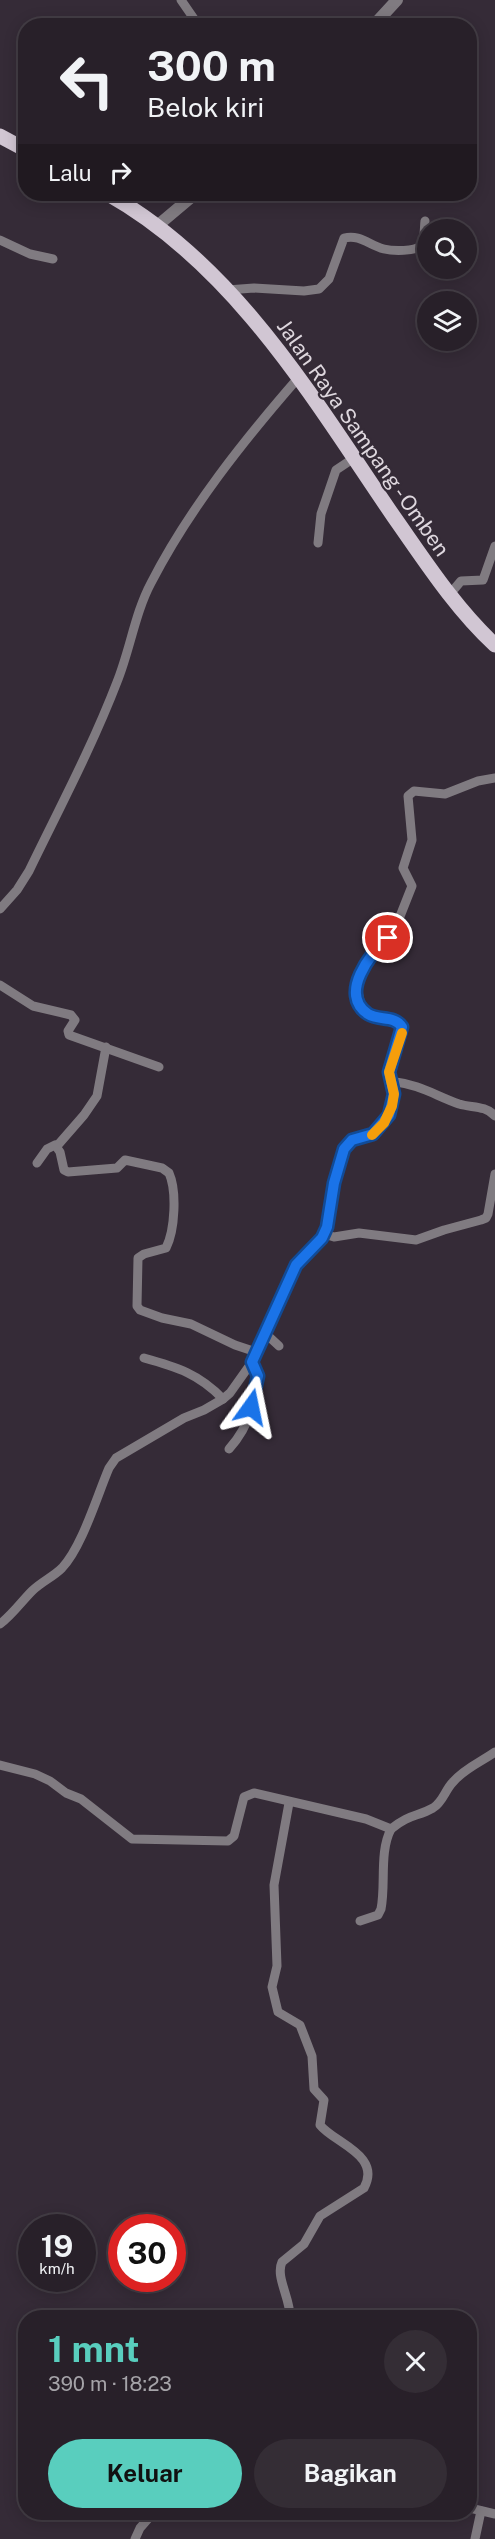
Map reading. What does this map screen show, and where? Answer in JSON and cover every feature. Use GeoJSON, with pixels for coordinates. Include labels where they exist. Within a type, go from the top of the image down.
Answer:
{"type":"FeatureCollection","features":[{"type":"Feature","properties":{"kind":"main road"},"geometry":{"type":"LineString","coordinates":[[0,136],[18,146]]}},
{"type":"Feature","properties":{"kind":"main road","name":"Jalan Raya Sampang - Omben"},"geometry":{"type":"LineString","coordinates":[[119,201],[157,226],[226,290],[299,377],[450,594],[495,645]]}},
{"type":"Feature","properties":{"kind":"street"},"geometry":{"type":"LineString","coordinates":[[181,0],[193,18]]}},
{"type":"Feature","properties":{"kind":"street"},"geometry":{"type":"LineString","coordinates":[[380,18],[397,0]]}},
{"type":"Feature","properties":{"kind":"street"},"geometry":{"type":"LineString","coordinates":[[157,226],[187,201]]}},
{"type":"Feature","properties":{"kind":"street"},"geometry":{"type":"LineString","coordinates":[[226,290],[254,288],[304,291],[320,289],[329,279],[344,238],[353,236],[382,249],[410,249],[417,246]]}},
{"type":"Feature","properties":{"kind":"street"},"geometry":{"type":"LineString","coordinates":[[0,240],[30,254],[53,259]]}},
{"type":"Feature","properties":{"kind":"street"},"geometry":{"type":"LineString","coordinates":[[0,909],[17,890],[29,871],[90,746],[127,658],[144,599],[171,546],[261,420],[299,377]]}},
{"type":"Feature","properties":{"kind":"street"},"geometry":{"type":"LineString","coordinates":[[318,543],[321,514],[336,470],[354,458]]}},
{"type":"Feature","properties":{"kind":"street"},"geometry":{"type":"LineString","coordinates":[[450,594],[461,581],[483,580],[495,546]]}},
{"type":"Feature","properties":{"kind":"street"},"geometry":{"type":"LineString","coordinates":[[0,1624],[33,1590],[57,1572],[68,1560],[109,1468],[116,1458],[184,1418],[223,1399],[230,1393],[252,1362],[296,1265],[324,1234],[334,1183],[344,1149],[352,1140],[373,1134],[389,1115],[393,1098],[389,1072],[402,1027],[398,1022],[369,1015],[361,1005],[357,988],[369,957],[395,929],[412,886],[403,868],[412,840],[408,796],[414,791],[446,794],[478,781],[495,778]]}},
{"type":"Feature","properties":{"kind":"street"},"geometry":{"type":"LineString","coordinates":[[0,985],[33,1006],[71,1014],[75,1020],[68,1031],[69,1035],[159,1067]]}},
{"type":"Feature","properties":{"kind":"street"},"geometry":{"type":"LineString","coordinates":[[37,1163],[47,1149],[57,1146],[97,1096],[106,1047]]}},
{"type":"Feature","properties":{"kind":"street"},"geometry":{"type":"LineString","coordinates":[[390,1081],[424,1088],[463,1105],[486,1108],[495,1116]]}},
{"type":"Feature","properties":{"kind":"street"},"geometry":{"type":"LineString","coordinates":[[57,1146],[64,1170],[68,1172],[117,1168],[125,1160],[162,1168],[169,1173],[172,1189],[173,1228],[165,1250],[144,1254],[138,1258],[137,1306],[140,1310],[162,1318],[191,1324],[235,1345],[256,1352]]}},
{"type":"Feature","properties":{"kind":"street"},"geometry":{"type":"LineString","coordinates":[[324,1234],[334,1237],[359,1233],[416,1240],[481,1220],[488,1214],[495,1174]]}},
{"type":"Feature","properties":{"kind":"street"},"geometry":{"type":"LineString","coordinates":[[265,1333],[279,1346]]}},
{"type":"Feature","properties":{"kind":"street"},"geometry":{"type":"LineString","coordinates":[[144,1358],[194,1375],[203,1380],[223,1399]]}},
{"type":"Feature","properties":{"kind":"street"},"geometry":{"type":"LineString","coordinates":[[229,1449],[243,1428],[254,1396],[258,1376],[252,1362]]}},
{"type":"Feature","properties":{"kind":"street"},"geometry":{"type":"LineString","coordinates":[[360,1921],[378,1915],[381,1910],[388,1836],[392,1829],[404,1818],[433,1808],[442,1800],[452,1782],[470,1766],[495,1752]]}},
{"type":"Feature","properties":{"kind":"street"},"geometry":{"type":"LineString","coordinates":[[0,1765],[35,1774],[50,1781],[66,1793],[81,1799],[126,1835],[138,1840],[228,1841],[233,1839],[241,1804],[246,1795],[259,1794],[289,1803],[366,1819],[392,1829]]}},
{"type":"Feature","properties":{"kind":"street"},"geometry":{"type":"LineString","coordinates":[[289,1803],[274,1885],[277,1966],[272,1987],[274,2004],[278,2012],[300,2025],[312,2056],[314,2089],[324,2100],[320,2126],[354,2150],[364,2162],[367,2175],[364,2188],[320,2216],[304,2244],[282,2262],[280,2275],[290,2303],[290,2310]]}},
{"type":"Feature","properties":{"kind":"street"},"geometry":{"type":"LineString","coordinates":[[477,2510],[495,2514]]}},
{"type":"Feature","properties":{"kind":"street"},"geometry":{"type":"LineString","coordinates":[[475,2539],[481,2511]]}},
{"type":"Feature","properties":{"kind":"street"},"geometry":{"type":"LineString","coordinates":[[135,2539],[147,2520]]}},
{"type":"Feature","properties":{"kind":"slow traffic"},"geometry":{"type":"LineString","coordinates":[[372,1135],[384,1123],[392,1106],[394,1094],[389,1072],[402,1033]]}},
{"type":"Feature","properties":{"kind":"route"},"geometry":{"type":"LineString","coordinates":[[251,1407],[258,1376],[252,1362],[296,1265],[322,1238],[327,1227],[334,1183],[344,1149],[352,1140],[362,1139],[378,1130],[389,1115],[392,1106],[394,1094],[389,1072],[402,1027],[398,1022],[369,1015],[361,1005],[357,994],[358,980],[369,957],[388,938]]}}]}
